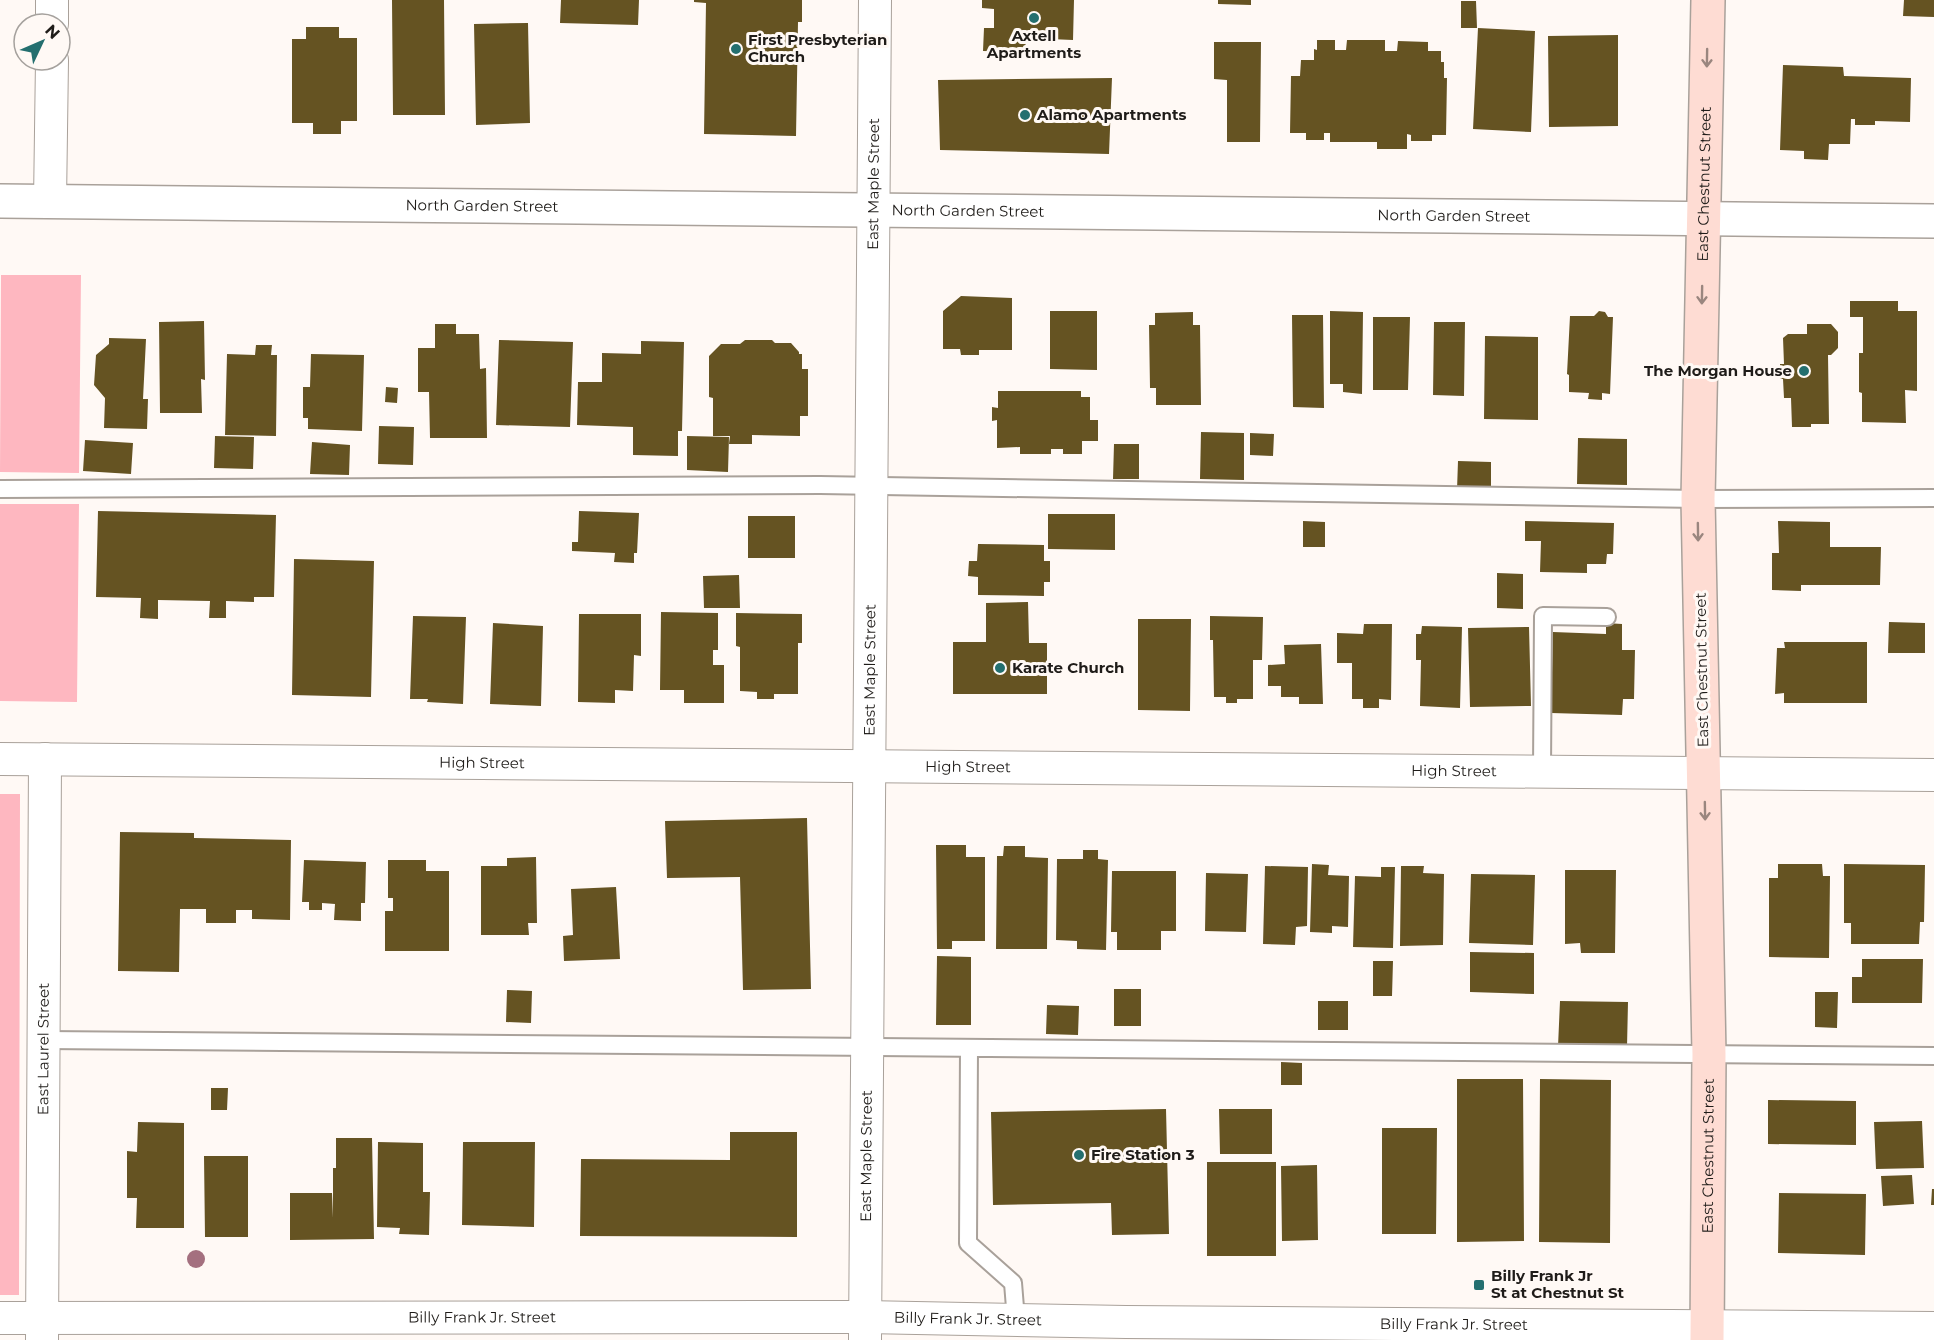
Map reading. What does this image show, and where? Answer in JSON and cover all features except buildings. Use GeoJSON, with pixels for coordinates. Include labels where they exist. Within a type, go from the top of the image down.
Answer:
{"type":"FeatureCollection","features":[{"type":"Feature","properties":{"kind":"main road","name":"East Chestnut Street"},"geometry":{"type":"LineString","coordinates":[[1707,1333],[1709,1054],[1698,499],[1708,0]]}},
{"type":"Feature","properties":{"kind":"street","name":"East Maple Street"},"geometry":{"type":"LineString","coordinates":[[865,1329],[874,0]]}},
{"type":"Feature","properties":{"kind":"street"},"geometry":{"type":"LineString","coordinates":[[50,202],[52,72]]}},
{"type":"Feature","properties":{"kind":"street","name":"North Garden Street"},"geometry":{"type":"LineString","coordinates":[[0,201],[1934,221]]}},
{"type":"Feature","properties":{"kind":"street","name":"High Street"},"geometry":{"type":"LineString","coordinates":[[0,759],[1934,776]]}},
{"type":"Feature","properties":{"kind":"street","name":"East Laurel Street"},"geometry":{"type":"LineString","coordinates":[[42,1329],[45,759]]}},
{"type":"Feature","properties":{"kind":"street","name":"Billy Frank Jr. Street"},"geometry":{"type":"LineString","coordinates":[[0,1318],[42,1329],[865,1329],[1016,1320],[1126,1331],[1707,1333],[1934,1328]]}},
{"type":"Feature","properties":{"kind":"lane"},"geometry":{"type":"LineString","coordinates":[[0,489],[871,485],[1698,499],[1934,498]]}},
{"type":"Feature","properties":{"kind":"lane"},"geometry":{"type":"LineString","coordinates":[[1542,772],[1543,616],[1607,617]]}},
{"type":"Feature","properties":{"kind":"lane"},"geometry":{"type":"LineString","coordinates":[[44,1040],[1934,1056]]}},
{"type":"Feature","properties":{"kind":"lane"},"geometry":{"type":"LineString","coordinates":[[969,1048],[968,1243],[1013,1284],[1016,1320]]}},
{"type":"Feature","properties":{"kind":"shaded area"},"geometry":{"type":"Polygon","coordinates":[[[1,275],[81,275],[79,473],[0,472],[1,275]]]}},
{"type":"Feature","properties":{"kind":"shaded area"},"geometry":{"type":"Polygon","coordinates":[[[0,504],[79,504],[77,702],[0,701],[0,504]]]}},
{"type":"Feature","properties":{"kind":"shaded area"},"geometry":{"type":"Polygon","coordinates":[[[0,794],[20,794],[19,1295],[0,1295],[0,794]]]}},
{"type":"Feature","properties":{"kind":"place","name":"Axtell Apartments"},"geometry":{"type":"Point","coordinates":[1034,18]}},
{"type":"Feature","properties":{"kind":"place","name":"First Presbyterian Church"},"geometry":{"type":"Point","coordinates":[736,49]}},
{"type":"Feature","properties":{"kind":"place","name":"Alamo Apartments"},"geometry":{"type":"Point","coordinates":[1025,115]}},
{"type":"Feature","properties":{"kind":"place","name":"The Morgan House"},"geometry":{"type":"Point","coordinates":[1804,371]}},
{"type":"Feature","properties":{"kind":"place","name":"Karate Church"},"geometry":{"type":"Point","coordinates":[1000,668]}},
{"type":"Feature","properties":{"kind":"place","name":"Fire Station 3"},"geometry":{"type":"Point","coordinates":[1079,1155]}},
{"type":"Feature","properties":{"kind":"place","name":"Billy Frank Jr St at Chestnut St"},"geometry":{"type":"Point","coordinates":[1479,1285]}}]}
